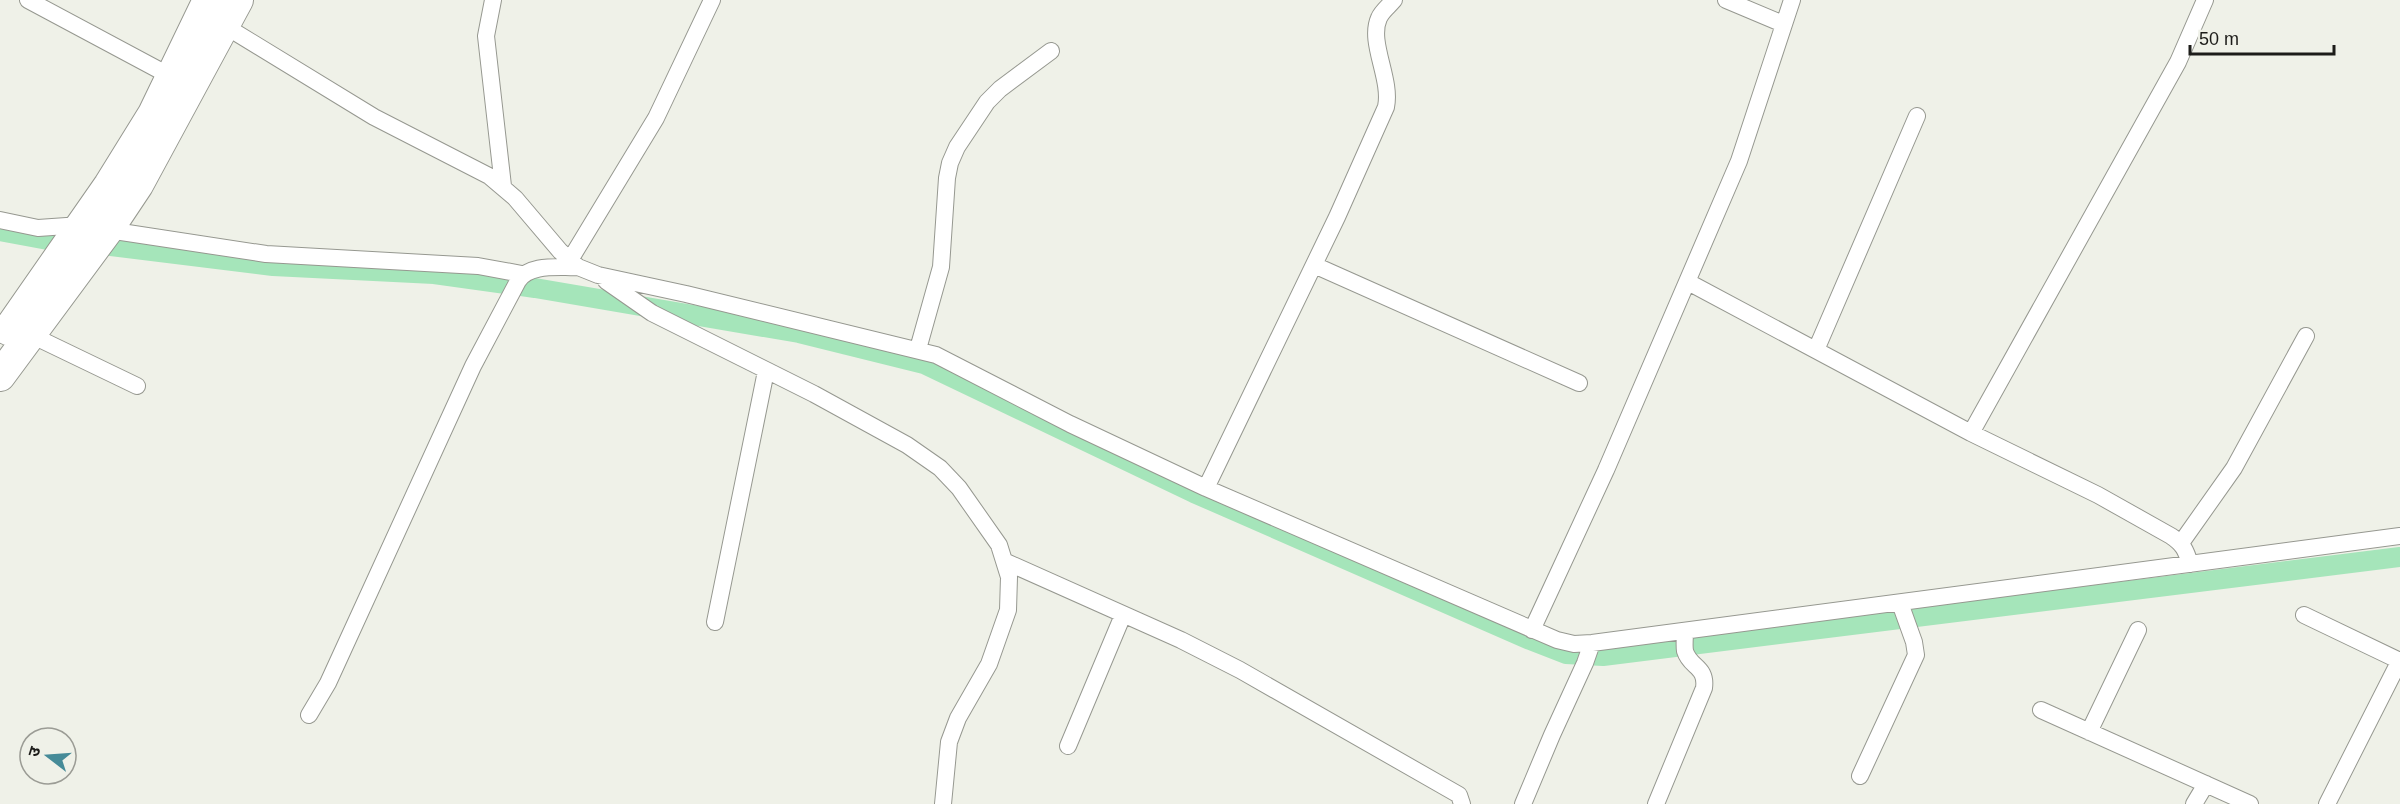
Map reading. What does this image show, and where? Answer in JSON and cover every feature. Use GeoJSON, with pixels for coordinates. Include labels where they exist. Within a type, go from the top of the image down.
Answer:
{"type":"FeatureCollection","features":[{"type":"Feature","properties":{"kind":"highway"},"geometry":{"type":"LineString","coordinates":[[0,376],[29,334],[95,227],[109,186],[153,114],[208,0]]}},
{"type":"Feature","properties":{"kind":"highway"},"geometry":{"type":"LineString","coordinates":[[0,341],[95,227],[138,185],[231,13]]}},
{"type":"Feature","properties":{"kind":"street"},"geometry":{"type":"LineString","coordinates":[[28,0],[172,77]]}},
{"type":"Feature","properties":{"kind":"street"},"geometry":{"type":"LineString","coordinates":[[493,0],[486,36],[502,186]]}},
{"type":"Feature","properties":{"kind":"street"},"geometry":{"type":"LineString","coordinates":[[574,263],[656,118],[712,0]]}},
{"type":"Feature","properties":{"kind":"street"},"geometry":{"type":"LineString","coordinates":[[1206,488],[1314,264],[1386,107],[1387,90],[1376,34],[1380,16],[1394,0]]}},
{"type":"Feature","properties":{"kind":"street"},"geometry":{"type":"LineString","coordinates":[[1726,0],[1783,24]]}},
{"type":"Feature","properties":{"kind":"street"},"geometry":{"type":"LineString","coordinates":[[1532,630],[1606,470],[1739,161],[1792,0]]}},
{"type":"Feature","properties":{"kind":"street"},"geometry":{"type":"LineString","coordinates":[[1971,433],[2178,62],[2205,0]]}},
{"type":"Feature","properties":{"kind":"street"},"geometry":{"type":"LineString","coordinates":[[231,13],[374,117],[489,176],[502,186],[574,263],[598,275],[652,313],[907,445],[940,468],[959,488],[999,545],[1009,577],[1008,610],[990,664],[958,718],[949,742],[943,804]]}},
{"type":"Feature","properties":{"kind":"street"},"geometry":{"type":"LineString","coordinates":[[918,349],[940,267],[947,178],[957,147],[987,102],[1000,89],[1051,51]]}},
{"type":"Feature","properties":{"kind":"street"},"geometry":{"type":"LineString","coordinates":[[1816,350],[1917,116]]}},
{"type":"Feature","properties":{"kind":"street"},"geometry":{"type":"LineString","coordinates":[[0,220],[38,228],[95,227],[266,254],[478,266],[518,282]]}},
{"type":"Feature","properties":{"kind":"street"},"geometry":{"type":"LineString","coordinates":[[309,715],[328,683],[473,366],[518,282],[529,270],[574,263]]}},
{"type":"Feature","properties":{"kind":"street"},"geometry":{"type":"LineString","coordinates":[[1314,264],[1579,383]]}},
{"type":"Feature","properties":{"kind":"street"},"geometry":{"type":"LineString","coordinates":[[598,275],[936,355],[1070,424],[1206,488],[1532,630],[1589,652],[1904,614],[2190,564],[2400,536]]}},
{"type":"Feature","properties":{"kind":"street"},"geometry":{"type":"LineString","coordinates":[[1688,282],[1971,433],[2098,495],[2181,543],[2186,550],[2190,564]]}},
{"type":"Feature","properties":{"kind":"street"},"geometry":{"type":"LineString","coordinates":[[29,334],[137,386]]}},
{"type":"Feature","properties":{"kind":"street"},"geometry":{"type":"LineString","coordinates":[[2181,543],[2234,468],[2306,336]]}},
{"type":"Feature","properties":{"kind":"street"},"geometry":{"type":"LineString","coordinates":[[715,622],[766,371]]}},
{"type":"Feature","properties":{"kind":"street"},"geometry":{"type":"LineString","coordinates":[[1004,561],[1240,670],[1459,795],[1462,804]]}},
{"type":"Feature","properties":{"kind":"street"},"geometry":{"type":"LineString","coordinates":[[1860,776],[1916,655],[1916,648],[1904,614]]}},
{"type":"Feature","properties":{"kind":"street"},"geometry":{"type":"LineString","coordinates":[[1068,746],[1123,615]]}},
{"type":"Feature","properties":{"kind":"street"},"geometry":{"type":"LineString","coordinates":[[2304,615],[2400,660],[2326,804]]}},
{"type":"Feature","properties":{"kind":"street"},"geometry":{"type":"LineString","coordinates":[[2089,732],[2138,630]]}},
{"type":"Feature","properties":{"kind":"street"},"geometry":{"type":"LineString","coordinates":[[1656,804],[1704,688],[1705,679],[1685,640]]}},
{"type":"Feature","properties":{"kind":"street"},"geometry":{"type":"LineString","coordinates":[[1524,804],[1589,652]]}},
{"type":"Feature","properties":{"kind":"street"},"geometry":{"type":"LineString","coordinates":[[2041,710],[2250,804]]}},
{"type":"Feature","properties":{"kind":"street"},"geometry":{"type":"LineString","coordinates":[[2194,804],[2206,784]]}},
{"type":"Feature","properties":{"kind":"waterway"},"geometry":{"type":"LineString","coordinates":[[0,231],[64,243]]}},
{"type":"Feature","properties":{"kind":"waterway"},"geometry":{"type":"LineString","coordinates":[[103,245],[273,266],[434,274],[535,288],[799,333],[924,364],[1194,493],[1566,654],[1603,656],[2400,557]]}}]}
